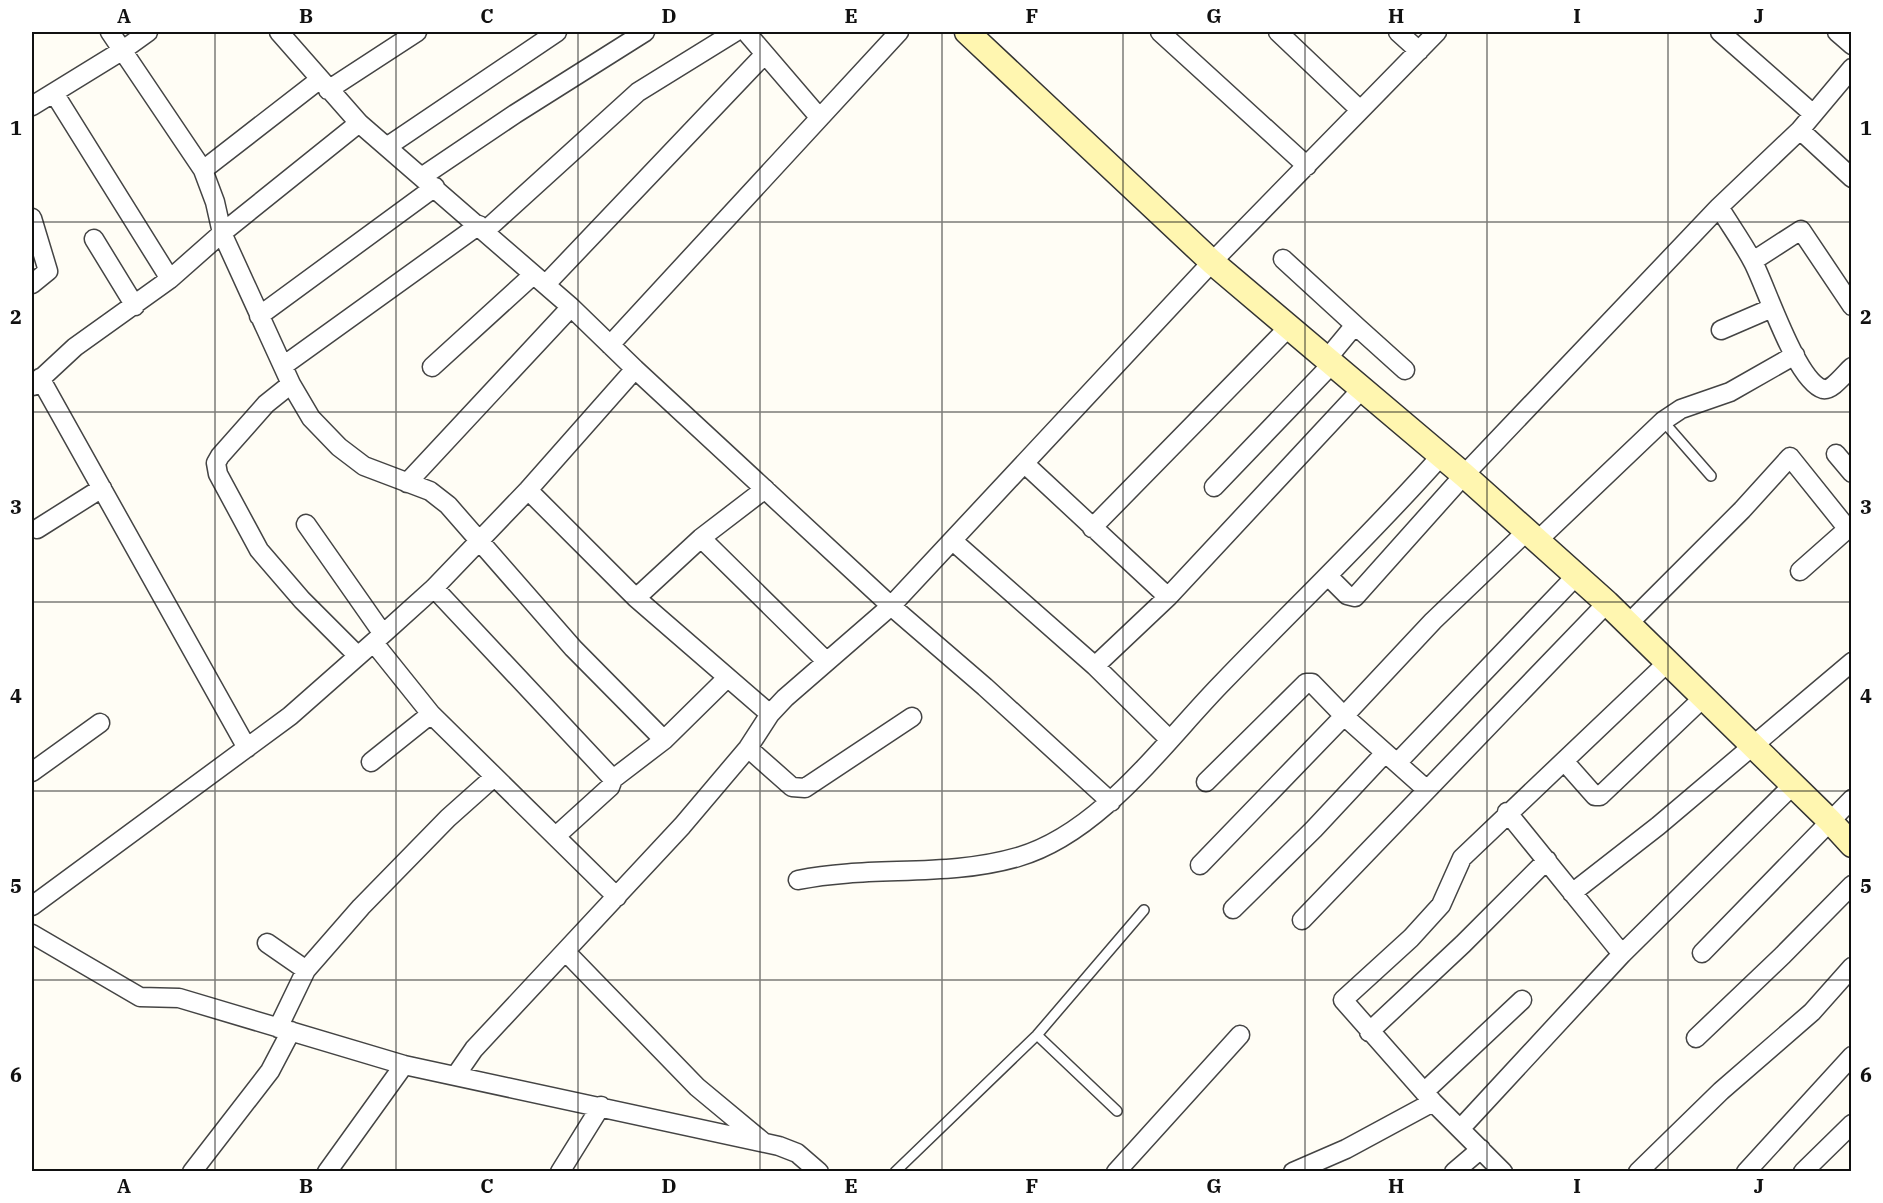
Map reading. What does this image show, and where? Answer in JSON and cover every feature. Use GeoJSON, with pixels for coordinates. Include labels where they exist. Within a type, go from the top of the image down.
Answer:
{"type":"FeatureCollection","features":[{"type":"Feature","properties":{"kind":"street"},"geometry":{"type":"LineString","coordinates":[[110,32],[203,170],[215,202],[222,233],[291,384],[311,418],[339,447],[364,466],[430,490],[448,505],[573,648],[664,740]]}},
{"type":"Feature","properties":{"kind":"street"},"geometry":{"type":"LineString","coordinates":[[32,106],[148,32]]}},
{"type":"Feature","properties":{"kind":"street"},"geometry":{"type":"LineString","coordinates":[[281,32],[324,85],[359,123],[571,307],[891,606],[985,687],[1111,802]]}},
{"type":"Feature","properties":{"kind":"street"},"geometry":{"type":"LineString","coordinates":[[203,170],[324,85],[417,32]]}},
{"type":"Feature","properties":{"kind":"street"},"geometry":{"type":"LineString","coordinates":[[388,146],[557,32]]}},
{"type":"Feature","properties":{"kind":"street"},"geometry":{"type":"LineString","coordinates":[[259,316],[515,114],[645,32]]}},
{"type":"Feature","properties":{"kind":"street"},"geometry":{"type":"LineString","coordinates":[[283,366],[482,228],[638,92],[735,32]]}},
{"type":"Feature","properties":{"kind":"street"},"geometry":{"type":"LineString","coordinates":[[746,32],[819,117]]}},
{"type":"Feature","properties":{"kind":"street"},"geometry":{"type":"LineString","coordinates":[[610,345],[899,32]]}},
{"type":"Feature","properties":{"kind":"street"},"geometry":{"type":"LineString","coordinates":[[967,32],[1212,262],[1328,363],[1464,475],[1575,577],[1629,623],[1830,821],[1851,845]]}},
{"type":"Feature","properties":{"kind":"street"},"geometry":{"type":"LineString","coordinates":[[1160,32],[1307,166]]}},
{"type":"Feature","properties":{"kind":"street"},"geometry":{"type":"LineString","coordinates":[[1278,32],[1359,109]]}},
{"type":"Feature","properties":{"kind":"street"},"geometry":{"type":"LineString","coordinates":[[1398,32],[1419,51]]}},
{"type":"Feature","properties":{"kind":"street"},"geometry":{"type":"LineString","coordinates":[[456,1075],[474,1049],[617,897],[748,748],[770,714],[825,660],[891,606],[1212,262],[1307,166],[1359,109],[1437,32]]}},
{"type":"Feature","properties":{"kind":"street"},"geometry":{"type":"LineString","coordinates":[[1720,32],[1812,113]]}},
{"type":"Feature","properties":{"kind":"street"},"geometry":{"type":"LineString","coordinates":[[1836,32],[1851,45]]}},
{"type":"Feature","properties":{"kind":"street"},"geometry":{"type":"LineString","coordinates":[[432,367],[539,279],[764,55]]}},
{"type":"Feature","properties":{"kind":"street"},"geometry":{"type":"LineString","coordinates":[[1328,576],[1347,595],[1355,597],[1464,475],[1719,207],[1800,130],[1851,68]]}},
{"type":"Feature","properties":{"kind":"street"},"geometry":{"type":"LineString","coordinates":[[54,93],[170,279]]}},
{"type":"Feature","properties":{"kind":"street"},"geometry":{"type":"LineString","coordinates":[[247,748],[102,488],[36,383],[75,347],[170,279],[222,233],[359,123]]}},
{"type":"Feature","properties":{"kind":"street"},"geometry":{"type":"LineString","coordinates":[[1800,130],[1851,178]]}},
{"type":"Feature","properties":{"kind":"street"},"geometry":{"type":"LineString","coordinates":[[1719,207],[1753,261],[1795,356],[1815,384],[1824,389],[1830,388],[1851,368]]}},
{"type":"Feature","properties":{"kind":"street"},"geometry":{"type":"LineString","coordinates":[[32,218],[48,271],[32,284]]}},
{"type":"Feature","properties":{"kind":"street"},"geometry":{"type":"LineString","coordinates":[[1753,261],[1801,230],[1851,306]]}},
{"type":"Feature","properties":{"kind":"street"},"geometry":{"type":"LineString","coordinates":[[94,239],[135,306]]}},
{"type":"Feature","properties":{"kind":"street"},"geometry":{"type":"LineString","coordinates":[[1283,259],[1404,370]]}},
{"type":"Feature","properties":{"kind":"street"},"geometry":{"type":"LineString","coordinates":[[407,483],[571,307]]}},
{"type":"Feature","properties":{"kind":"street"},"geometry":{"type":"LineString","coordinates":[[1721,330],[1772,308]]}},
{"type":"Feature","properties":{"kind":"street"},"geometry":{"type":"LineString","coordinates":[[1214,487],[1328,363],[1355,325]]}},
{"type":"Feature","properties":{"kind":"street"},"geometry":{"type":"LineString","coordinates":[[1092,528],[1288,328]]}},
{"type":"Feature","properties":{"kind":"street"},"geometry":{"type":"LineString","coordinates":[[1200,865],[1433,621],[1663,421],[1681,409],[1730,392],[1795,356]]}},
{"type":"Feature","properties":{"kind":"street"},"geometry":{"type":"LineString","coordinates":[[32,903],[290,716],[378,639],[434,588],[528,490],[635,369]]}},
{"type":"Feature","properties":{"kind":"street"},"geometry":{"type":"LineString","coordinates":[[291,384],[266,404],[220,456],[216,463],[218,474],[259,550],[302,600],[358,656]]}},
{"type":"Feature","properties":{"kind":"street"},"geometry":{"type":"LineString","coordinates":[[1095,666],[1168,597],[1361,390]]}},
{"type":"Feature","properties":{"kind":"street"},"geometry":{"type":"LineString","coordinates":[[1836,454],[1851,474]]}},
{"type":"Feature","properties":{"kind":"street"},"geometry":{"type":"LineString","coordinates":[[798,880],[835,873],[927,872],[1019,857],[1056,840],[1111,802],[1222,683],[1372,533],[1440,457]]}},
{"type":"Feature","properties":{"kind":"street"},"geometry":{"type":"LineString","coordinates":[[1629,623],[1742,510],[1790,457],[1849,527],[1800,571]]}},
{"type":"Feature","properties":{"kind":"street"},"geometry":{"type":"LineString","coordinates":[[1025,464],[1168,597]]}},
{"type":"Feature","properties":{"kind":"street"},"geometry":{"type":"LineString","coordinates":[[37,529],[69,506],[102,488]]}},
{"type":"Feature","properties":{"kind":"street"},"geometry":{"type":"LineString","coordinates":[[636,598],[701,538],[765,489]]}},
{"type":"Feature","properties":{"kind":"street"},"geometry":{"type":"LineString","coordinates":[[528,490],[636,598],[770,714]]}},
{"type":"Feature","properties":{"kind":"street"},"geometry":{"type":"LineString","coordinates":[[306,524],[378,639],[431,714],[617,897]]}},
{"type":"Feature","properties":{"kind":"street"},"geometry":{"type":"LineString","coordinates":[[701,538],[825,660]]}},
{"type":"Feature","properties":{"kind":"street"},"geometry":{"type":"LineString","coordinates":[[953,541],[1095,666],[1170,740]]}},
{"type":"Feature","properties":{"kind":"street"},"geometry":{"type":"LineString","coordinates":[[1233,909],[1575,577]]}},
{"type":"Feature","properties":{"kind":"street"},"geometry":{"type":"LineString","coordinates":[[434,588],[614,779]]}},
{"type":"Feature","properties":{"kind":"street"},"geometry":{"type":"LineString","coordinates":[[1302,921],[1426,789],[1607,603]]}},
{"type":"Feature","properties":{"kind":"street"},"geometry":{"type":"LineString","coordinates":[[1503,1172],[1429,1097],[1342,1000],[1411,938],[1441,905],[1462,858],[1507,812],[1668,662]]}},
{"type":"Feature","properties":{"kind":"street"},"geometry":{"type":"LineString","coordinates":[[1572,893],[1658,826],[1851,662]]}},
{"type":"Feature","properties":{"kind":"street"},"geometry":{"type":"LineString","coordinates":[[556,836],[610,787],[614,779],[664,740],[727,678]]}},
{"type":"Feature","properties":{"kind":"street"},"geometry":{"type":"LineString","coordinates":[[1206,782],[1305,683],[1312,683],[1344,716],[1426,789]]}},
{"type":"Feature","properties":{"kind":"street"},"geometry":{"type":"LineString","coordinates":[[1564,761],[1595,796],[1600,796],[1703,698]]}},
{"type":"Feature","properties":{"kind":"street"},"geometry":{"type":"LineString","coordinates":[[371,762],[431,714]]}},
{"type":"Feature","properties":{"kind":"street"},"geometry":{"type":"LineString","coordinates":[[748,748],[792,787],[805,788],[912,717]]}},
{"type":"Feature","properties":{"kind":"street"},"geometry":{"type":"LineString","coordinates":[[32,772],[100,723]]}},
{"type":"Feature","properties":{"kind":"street"},"geometry":{"type":"LineString","coordinates":[[192,1172],[270,1071],[306,970],[361,906],[448,818],[494,777]]}},
{"type":"Feature","properties":{"kind":"street"},"geometry":{"type":"LineString","coordinates":[[1461,1128],[1622,954],[1793,785]]}},
{"type":"Feature","properties":{"kind":"street"},"geometry":{"type":"LineString","coordinates":[[1702,953],[1851,799]]}},
{"type":"Feature","properties":{"kind":"street"},"geometry":{"type":"LineString","coordinates":[[1507,812],[1622,954]]}},
{"type":"Feature","properties":{"kind":"street"},"geometry":{"type":"LineString","coordinates":[[1369,1032],[1463,944],[1547,860]]}},
{"type":"Feature","properties":{"kind":"street"},"geometry":{"type":"LineString","coordinates":[[1696,1038],[1784,956],[1851,885]]}},
{"type":"Feature","properties":{"kind":"street"},"geometry":{"type":"LineString","coordinates":[[32,934],[140,997],[179,998],[404,1065],[601,1106],[766,1144],[797,1153],[819,1172]]}},
{"type":"Feature","properties":{"kind":"street"},"geometry":{"type":"LineString","coordinates":[[267,943],[306,970]]}},
{"type":"Feature","properties":{"kind":"street"},"geometry":{"type":"LineString","coordinates":[[566,952],[698,1087],[766,1144]]}},
{"type":"Feature","properties":{"kind":"street"},"geometry":{"type":"LineString","coordinates":[[1638,1172],[1720,1091],[1812,1012],[1851,967]]}},
{"type":"Feature","properties":{"kind":"street"},"geometry":{"type":"LineString","coordinates":[[1293,1172],[1346,1149],[1429,1097],[1522,1000]]}},
{"type":"Feature","properties":{"kind":"street"},"geometry":{"type":"LineString","coordinates":[[1116,1172],[1240,1035]]}},
{"type":"Feature","properties":{"kind":"street"},"geometry":{"type":"LineString","coordinates":[[1746,1172],[1851,1056]]}},
{"type":"Feature","properties":{"kind":"street"},"geometry":{"type":"LineString","coordinates":[[327,1172],[404,1065]]}},
{"type":"Feature","properties":{"kind":"street"},"geometry":{"type":"LineString","coordinates":[[560,1172],[601,1106]]}},
{"type":"Feature","properties":{"kind":"street"},"geometry":{"type":"LineString","coordinates":[[1803,1172],[1851,1124]]}},
{"type":"Feature","properties":{"kind":"street"},"geometry":{"type":"LineString","coordinates":[[1454,1172],[1481,1149]]}},
{"type":"Feature","properties":{"kind":"lane"},"geometry":{"type":"LineString","coordinates":[[1663,421],[1711,476]]}},
{"type":"Feature","properties":{"kind":"lane"},"geometry":{"type":"LineString","coordinates":[[894,1172],[1036,1035],[1144,910]]}},
{"type":"Feature","properties":{"kind":"lane"},"geometry":{"type":"LineString","coordinates":[[1036,1035],[1117,1111]]}}]}
